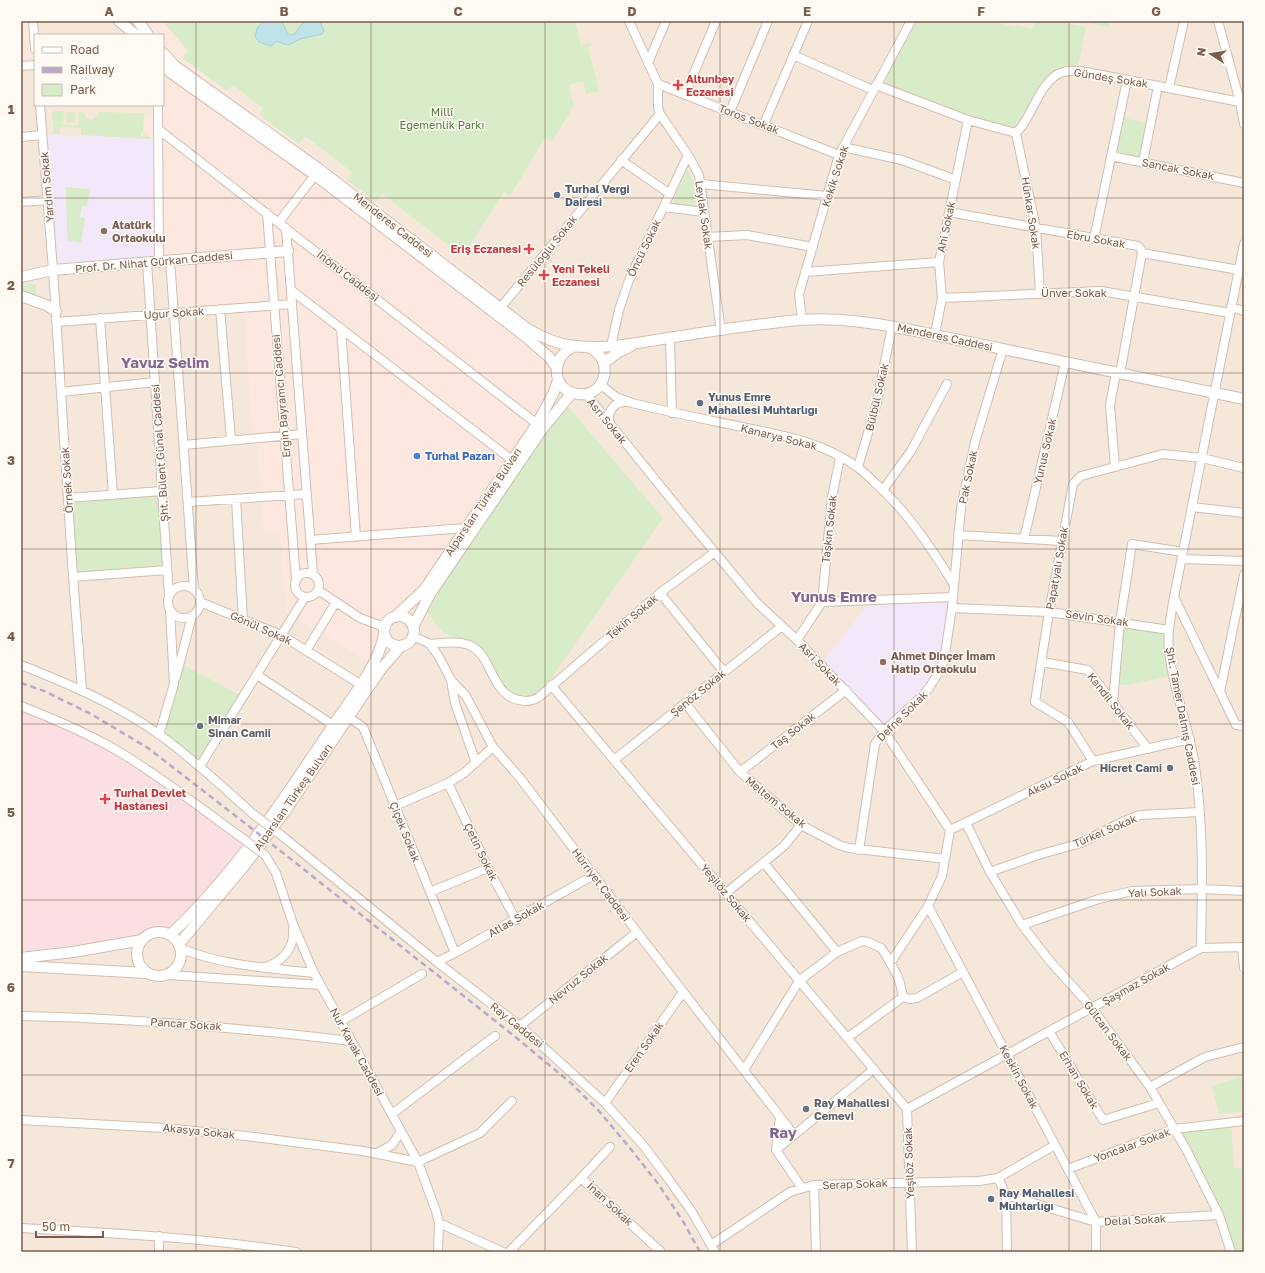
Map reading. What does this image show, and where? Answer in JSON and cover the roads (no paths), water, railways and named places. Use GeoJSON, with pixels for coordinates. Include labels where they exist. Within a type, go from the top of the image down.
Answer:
{"type":"FeatureCollection","features":[{"type":"Feature","properties":{"kind":"street"},"geometry":{"type":"LineString","coordinates":[[33,21],[34,35]]}},
{"type":"Feature","properties":{"kind":"street"},"geometry":{"type":"LineString","coordinates":[[119,21],[135,34]]}},
{"type":"Feature","properties":{"kind":"street"},"geometry":{"type":"LineString","coordinates":[[138,21],[147,34]]}},
{"type":"Feature","properties":{"kind":"street","name":"Leylak Sokak"},"geometry":{"type":"LineString","coordinates":[[629,21],[658,84],[658,107],[660,114],[697,170],[701,184],[721,331]]}},
{"type":"Feature","properties":{"kind":"street"},"geometry":{"type":"LineString","coordinates":[[648,63],[666,21]]}},
{"type":"Feature","properties":{"kind":"street"},"geometry":{"type":"LineString","coordinates":[[685,94],[716,21]]}},
{"type":"Feature","properties":{"kind":"street"},"geometry":{"type":"LineString","coordinates":[[730,112],[768,21]]}},
{"type":"Feature","properties":{"kind":"street"},"geometry":{"type":"LineString","coordinates":[[764,124],[808,21]]}},
{"type":"Feature","properties":{"kind":"street","name":"Kekik Sokak"},"geometry":{"type":"LineString","coordinates":[[802,320],[799,294],[839,154],[911,21]]}},
{"type":"Feature","properties":{"kind":"street"},"geometry":{"type":"LineString","coordinates":[[1169,88],[1184,21]]}},
{"type":"Feature","properties":{"kind":"street"},"geometry":{"type":"LineString","coordinates":[[1218,21],[1242,99],[1244,124]]}},
{"type":"Feature","properties":{"kind":"street","name":"Menderes Caddesi"},"geometry":{"type":"LineString","coordinates":[[164,54],[175,66],[317,172],[498,311],[545,354],[557,368]]}},
{"type":"Feature","properties":{"kind":"street"},"geometry":{"type":"LineString","coordinates":[[794,55],[875,88],[968,120],[1016,133]]}},
{"type":"Feature","properties":{"kind":"street"},"geometry":{"type":"LineString","coordinates":[[21,66],[34,65]]}},
{"type":"Feature","properties":{"kind":"street","name":"Menderes Caddesi"},"geometry":{"type":"LineString","coordinates":[[164,65],[171,73],[317,172]]}},
{"type":"Feature","properties":{"kind":"street","name":"Gündeş Sokak"},"geometry":{"type":"LineString","coordinates":[[1016,133],[1026,120],[1043,91],[1060,74],[1064,72],[1075,71],[1169,88],[1242,99]]}},
{"type":"Feature","properties":{"kind":"street"},"geometry":{"type":"LineString","coordinates":[[1094,239],[1126,80]]}},
{"type":"Feature","properties":{"kind":"street","name":"Toros Sokak"},"geometry":{"type":"LineString","coordinates":[[658,84],[839,154]]}},
{"type":"Feature","properties":{"kind":"street"},"geometry":{"type":"LineString","coordinates":[[1142,162],[1158,86]]}},
{"type":"Feature","properties":{"kind":"street","name":"Yardım Sokak"},"geometry":{"type":"LineString","coordinates":[[40,106],[53,270]]}},
{"type":"Feature","properties":{"kind":"street"},"geometry":{"type":"LineString","coordinates":[[158,106],[159,261]]}},
{"type":"Feature","properties":{"kind":"street","name":"Resüloğlu Sokak"},"geometry":{"type":"LineString","coordinates":[[498,311],[660,114]]}},
{"type":"Feature","properties":{"kind":"street","name":"Ahi Sokak"},"geometry":{"type":"LineString","coordinates":[[935,334],[942,298],[938,262],[968,120]]}},
{"type":"Feature","properties":{"kind":"street","name":"İnönü Caddesi"},"geometry":{"type":"LineString","coordinates":[[158,129],[537,424]]}},
{"type":"Feature","properties":{"kind":"street","name":"Hünkar Sokak"},"geometry":{"type":"LineString","coordinates":[[1016,133],[1036,228],[1040,293]]}},
{"type":"Feature","properties":{"kind":"street"},"geometry":{"type":"LineString","coordinates":[[21,137],[42,135]]}},
{"type":"Feature","properties":{"kind":"street"},"geometry":{"type":"LineString","coordinates":[[843,147],[902,160],[956,180]]}},
{"type":"Feature","properties":{"kind":"street","name":"Öncü Sokak"},"geometry":{"type":"LineString","coordinates":[[611,346],[619,310],[629,280],[688,155]]}},
{"type":"Feature","properties":{"kind":"street","name":"Sancak Sokak"},"geometry":{"type":"LineString","coordinates":[[1111,156],[1244,183]]}},
{"type":"Feature","properties":{"kind":"street"},"geometry":{"type":"LineString","coordinates":[[621,160],[670,194]]}},
{"type":"Feature","properties":{"kind":"street"},"geometry":{"type":"LineString","coordinates":[[283,225],[317,172]]}},
{"type":"Feature","properties":{"kind":"street"},"geometry":{"type":"LineString","coordinates":[[701,184],[827,196]]}},
{"type":"Feature","properties":{"kind":"street"},"geometry":{"type":"LineString","coordinates":[[21,202],[48,200]]}},
{"type":"Feature","properties":{"kind":"street"},"geometry":{"type":"LineString","coordinates":[[664,206],[704,212]]}},
{"type":"Feature","properties":{"kind":"street","name":"Ebru Sokak"},"geometry":{"type":"LineString","coordinates":[[949,212],[1138,246],[1141,248],[1142,253],[1241,267]]}},
{"type":"Feature","properties":{"kind":"street","name":"Ergin Bayramcı Caddesi"},"geometry":{"type":"LineString","coordinates":[[267,213],[296,580]]}},
{"type":"Feature","properties":{"kind":"street","name":"Ergin Bayramcı Caddesi"},"geometry":{"type":"LineString","coordinates":[[283,225],[288,251],[313,574]]}},
{"type":"Feature","properties":{"kind":"street"},"geometry":{"type":"LineString","coordinates":[[707,237],[746,234],[813,247]]}},
{"type":"Feature","properties":{"kind":"street","name":"Şht. Tamer Dalmış Caddesi"},"geometry":{"type":"LineString","coordinates":[[1201,948],[1202,889],[1200,812],[1195,766],[1190,740],[1173,675],[1169,651],[1169,630],[1174,597],[1230,310],[1241,267],[1244,244]]}},
{"type":"Feature","properties":{"kind":"street","name":"Prof. Dr. Nihat Gürkan Caddesi"},"geometry":{"type":"LineString","coordinates":[[21,277],[53,270],[288,251]]}},
{"type":"Feature","properties":{"kind":"street"},"geometry":{"type":"LineString","coordinates":[[1115,467],[1110,406],[1142,253]]}},
{"type":"Feature","properties":{"kind":"street"},"geometry":{"type":"LineString","coordinates":[[170,260],[194,590]]}},
{"type":"Feature","properties":{"kind":"street","name":"Şht. Bülent Günal Caddesi"},"geometry":{"type":"LineString","coordinates":[[147,262],[169,596]]}},
{"type":"Feature","properties":{"kind":"street"},"geometry":{"type":"LineString","coordinates":[[806,272],[938,262]]}},
{"type":"Feature","properties":{"kind":"street","name":"Örnek Sokak"},"geometry":{"type":"LineString","coordinates":[[53,270],[82,690]]}},
{"type":"Feature","properties":{"kind":"street"},"geometry":{"type":"LineString","coordinates":[[291,290],[512,460]]}},
{"type":"Feature","properties":{"kind":"street","name":"Ünver Sokak"},"geometry":{"type":"LineString","coordinates":[[942,298],[1101,291],[1134,297],[1244,311]]}},
{"type":"Feature","properties":{"kind":"street"},"geometry":{"type":"LineString","coordinates":[[21,296],[46,305],[56,317]]}},
{"type":"Feature","properties":{"kind":"street","name":"Uğur Sokak"},"geometry":{"type":"LineString","coordinates":[[56,317],[100,318],[292,304]]}},
{"type":"Feature","properties":{"kind":"street"},"geometry":{"type":"LineString","coordinates":[[220,309],[231,440]]}},
{"type":"Feature","properties":{"kind":"street","name":"Menderes Caddesi"},"geometry":{"type":"LineString","coordinates":[[498,311],[543,338],[556,343],[587,347],[611,346],[802,320],[857,321],[935,334],[1244,399]]}},
{"type":"Feature","properties":{"kind":"street"},"geometry":{"type":"LineString","coordinates":[[100,318],[113,494]]}},
{"type":"Feature","properties":{"kind":"street","name":"Bülbül Sokak"},"geometry":{"type":"LineString","coordinates":[[858,467],[877,402],[892,326]]}},
{"type":"Feature","properties":{"kind":"street"},"geometry":{"type":"LineString","coordinates":[[341,328],[356,537]]}},
{"type":"Feature","properties":{"kind":"street"},"geometry":{"type":"LineString","coordinates":[[670,338],[672,413]]}},
{"type":"Feature","properties":{"kind":"street","name":"Menderes Caddesi"},"geometry":{"type":"LineString","coordinates":[[604,363],[617,353],[642,342]]}},
{"type":"Feature","properties":{"kind":"street"},"geometry":{"type":"LineString","coordinates":[[576,346],[564,352],[559,359],[557,368],[558,380],[572,393],[586,394],[594,391],[600,384],[605,372],[604,363],[597,353],[587,347]]}},
{"type":"Feature","properties":{"kind":"street","name":"Pak Sokak"},"geometry":{"type":"LineString","coordinates":[[952,608],[961,508],[975,442],[1003,349]]}},
{"type":"Feature","properties":{"kind":"street","name":"Yunus Sokak"},"geometry":{"type":"LineString","coordinates":[[1024,539],[1065,362]]}},
{"type":"Feature","properties":{"kind":"street","name":"Alparslan Türkeş Bulvarı"},"geometry":{"type":"LineString","coordinates":[[396,616],[424,590],[537,424],[554,392],[558,380]]}},
{"type":"Feature","properties":{"kind":"street"},"geometry":{"type":"LineString","coordinates":[[61,392],[155,382]]}},
{"type":"Feature","properties":{"kind":"street","name":"Kanarya Sokak"},"geometry":{"type":"LineString","coordinates":[[600,384],[613,395],[628,402],[672,413],[796,438],[820,446],[840,456],[858,467],[883,490],[909,518],[929,544],[954,583]]}},
{"type":"Feature","properties":{"kind":"street"},"geometry":{"type":"LineString","coordinates":[[883,490],[911,451],[947,384]]}},
{"type":"Feature","properties":{"kind":"street","name":"Alparslan Türkeş Bulvarı"},"geometry":{"type":"LineString","coordinates":[[413,632],[430,594],[543,428],[572,393]]}},
{"type":"Feature","properties":{"kind":"street","name":"Asri Sokak"},"geometry":{"type":"LineString","coordinates":[[586,394],[757,603],[846,690],[884,731],[950,830]]}},
{"type":"Feature","properties":{"kind":"street"},"geometry":{"type":"LineString","coordinates":[[609,422],[609,414],[613,407],[620,402],[628,402]]}},
{"type":"Feature","properties":{"kind":"street"},"geometry":{"type":"LineString","coordinates":[[184,445],[302,434]]}},
{"type":"Feature","properties":{"kind":"street","name":"Papatyalı Sokak"},"geometry":{"type":"LineString","coordinates":[[1093,762],[1068,722],[1035,702],[1049,612],[1073,484],[1080,476],[1163,454],[1202,458],[1244,468]]}},
{"type":"Feature","properties":{"kind":"street","name":"Taşkın Sokak"},"geometry":{"type":"LineString","coordinates":[[796,640],[822,602],[832,498],[840,456]]}},
{"type":"Feature","properties":{"kind":"street"},"geometry":{"type":"LineString","coordinates":[[68,498],[162,491]]}},
{"type":"Feature","properties":{"kind":"street"},"geometry":{"type":"LineString","coordinates":[[188,502],[307,494]]}},
{"type":"Feature","properties":{"kind":"street"},"geometry":{"type":"LineString","coordinates":[[236,499],[243,620]]}},
{"type":"Feature","properties":{"kind":"street"},"geometry":{"type":"LineString","coordinates":[[1192,507],[1244,513]]}},
{"type":"Feature","properties":{"kind":"street"},"geometry":{"type":"LineString","coordinates":[[310,540],[465,528]]}},
{"type":"Feature","properties":{"kind":"street"},"geometry":{"type":"LineString","coordinates":[[958,535],[1062,541]]}},
{"type":"Feature","properties":{"kind":"street"},"geometry":{"type":"LineString","coordinates":[[1113,702],[1120,622],[1132,544],[1183,556],[1244,561]]}},
{"type":"Feature","properties":{"kind":"street","name":"Tekin Sokak"},"geometry":{"type":"LineString","coordinates":[[551,685],[660,593],[715,552]]}},
{"type":"Feature","properties":{"kind":"street"},"geometry":{"type":"LineString","coordinates":[[73,577],[167,570]]}},
{"type":"Feature","properties":{"kind":"street"},"geometry":{"type":"LineString","coordinates":[[308,572],[313,574],[319,581],[318,590],[312,596],[305,597],[297,591],[295,585],[296,580],[299,575],[303,573],[308,572]]}},
{"type":"Feature","properties":{"kind":"street"},"geometry":{"type":"LineString","coordinates":[[1220,692],[1244,575]]}},
{"type":"Feature","properties":{"kind":"street"},"geometry":{"type":"LineString","coordinates":[[159,735],[174,684],[192,616],[199,608],[200,602],[198,595],[194,590],[188,587],[178,587],[173,590],[169,596],[168,602],[170,610],[174,684]]}},
{"type":"Feature","properties":{"kind":"street"},"geometry":{"type":"LineString","coordinates":[[318,590],[360,618],[384,631],[390,643],[394,645],[402,646],[408,642],[413,632]]}},
{"type":"Feature","properties":{"kind":"street"},"geometry":{"type":"LineString","coordinates":[[660,593],[724,672]]}},
{"type":"Feature","properties":{"kind":"street"},"geometry":{"type":"LineString","coordinates":[[200,766],[305,597]]}},
{"type":"Feature","properties":{"kind":"street"},"geometry":{"type":"LineString","coordinates":[[822,602],[953,597]]}},
{"type":"Feature","properties":{"kind":"street"},"geometry":{"type":"LineString","coordinates":[[1174,597],[1236,725],[1244,726]]}},
{"type":"Feature","properties":{"kind":"street","name":"Gönül Sokak"},"geometry":{"type":"LineString","coordinates":[[200,602],[281,635],[360,684]]}},
{"type":"Feature","properties":{"kind":"street"},"geometry":{"type":"LineString","coordinates":[[306,651],[336,602]]}},
{"type":"Feature","properties":{"kind":"street","name":"Sevin Sokak"},"geometry":{"type":"LineString","coordinates":[[952,608],[1049,612],[1169,630]]}},
{"type":"Feature","properties":{"kind":"street","name":"Defne Sokak"},"geometry":{"type":"LineString","coordinates":[[859,850],[875,744],[884,731],[920,698],[936,678],[944,660],[952,608]]}},
{"type":"Feature","properties":{"kind":"street"},"geometry":{"type":"LineString","coordinates":[[170,610],[174,615],[180,618],[192,616]]}},
{"type":"Feature","properties":{"kind":"street"},"geometry":{"type":"LineString","coordinates":[[384,631],[389,620],[396,616],[406,618],[410,622],[413,632],[430,644],[453,643],[473,647],[482,657],[503,692],[512,698],[525,701],[534,700],[540,697],[551,685]]}},
{"type":"Feature","properties":{"kind":"street","name":"Şenöz Sokak"},"geometry":{"type":"LineString","coordinates":[[614,760],[782,626]]}},
{"type":"Feature","properties":{"kind":"street","name":"Alparslan Türkeş Bulvarı"},"geometry":{"type":"LineString","coordinates":[[170,935],[206,898],[251,844],[280,805],[360,684],[380,650],[384,631]]}},
{"type":"Feature","properties":{"kind":"street","name":"Hürriyet Caddesi"},"geometry":{"type":"LineString","coordinates":[[430,644],[439,657],[451,680],[466,696],[493,747],[520,778],[794,1135]]}},
{"type":"Feature","properties":{"kind":"street","name":"Alparslan Türkeş Bulvarı"},"geometry":{"type":"LineString","coordinates":[[180,946],[282,816],[374,680],[402,646]]}},
{"type":"Feature","properties":{"kind":"street","name":"Kandil Sokak"},"geometry":{"type":"LineString","coordinates":[[1042,662],[1088,670],[1148,749]]}},
{"type":"Feature","properties":{"kind":"street","name":"Ray Caddesi"},"geometry":{"type":"LineString","coordinates":[[21,665],[82,690],[159,735],[200,766],[253,814],[437,962],[520,1026],[576,1075],[605,1103],[643,1145],[692,1212],[713,1248]]}},
{"type":"Feature","properties":{"kind":"street"},"geometry":{"type":"LineString","coordinates":[[257,675],[333,725]]}},
{"type":"Feature","properties":{"kind":"street"},"geometry":{"type":"LineString","coordinates":[[451,680],[455,703],[476,763]]}},
{"type":"Feature","properties":{"kind":"street","name":"Yeşilöz Sokak"},"geometry":{"type":"LineString","coordinates":[[551,685],[907,1108],[912,1252]]}},
{"type":"Feature","properties":{"kind":"street","name":"Taş Sokak"},"geometry":{"type":"LineString","coordinates":[[740,772],[846,690]]}},
{"type":"Feature","properties":{"kind":"street","name":"Meltem Sokak"},"geometry":{"type":"LineString","coordinates":[[685,703],[740,772],[801,825],[839,845],[859,850],[945,859]]}},
{"type":"Feature","properties":{"kind":"street"},"geometry":{"type":"LineString","coordinates":[[21,706],[76,729],[119,752],[251,844]]}},
{"type":"Feature","properties":{"kind":"street","name":"Çiçek Sokak"},"geometry":{"type":"LineString","coordinates":[[348,717],[363,727],[455,953]]}},
{"type":"Feature","properties":{"kind":"street","name":"Aksu Sokak"},"geometry":{"type":"LineString","coordinates":[[950,830],[1093,762],[1190,740]]}},
{"type":"Feature","properties":{"kind":"street"},"geometry":{"type":"LineString","coordinates":[[395,806],[448,783],[464,773],[493,747]]}},
{"type":"Feature","properties":{"kind":"street","name":"Çetin Sokak"},"geometry":{"type":"LineString","coordinates":[[448,783],[488,868],[516,920]]}},
{"type":"Feature","properties":{"kind":"street","name":"Türkel Sokak"},"geometry":{"type":"LineString","coordinates":[[990,872],[1038,855],[1081,843],[1124,821],[1140,815],[1200,812]]}},
{"type":"Feature","properties":{"kind":"street","name":"Gülcan Sokak"},"geometry":{"type":"LineString","coordinates":[[966,822],[990,872],[1022,925],[1049,960],[1092,1008],[1150,1088],[1174,1129],[1219,1215],[1231,1252]]}},
{"type":"Feature","properties":{"kind":"street"},"geometry":{"type":"LineString","coordinates":[[726,894],[784,846],[801,825]]}},
{"type":"Feature","properties":{"kind":"street"},"geometry":{"type":"LineString","coordinates":[[891,962],[928,906],[942,876],[950,830]]}},
{"type":"Feature","properties":{"kind":"street","name":"Nur Kavak Caddesi"},"geometry":{"type":"LineString","coordinates":[[251,844],[265,855],[276,873],[293,924],[314,973],[418,1162],[439,1223],[438,1252]]}},
{"type":"Feature","properties":{"kind":"street"},"geometry":{"type":"LineString","coordinates":[[764,863],[837,952]]}},
{"type":"Feature","properties":{"kind":"street"},"geometry":{"type":"LineString","coordinates":[[430,892],[488,868]]}},
{"type":"Feature","properties":{"kind":"street","name":"Atlas Sokak"},"geometry":{"type":"LineString","coordinates":[[437,962],[516,920],[594,875]]}},
{"type":"Feature","properties":{"kind":"street","name":"Yalı Sokak"},"geometry":{"type":"LineString","coordinates":[[1022,925],[1099,899],[1132,891],[1202,889],[1244,891]]}},
{"type":"Feature","properties":{"kind":"street","name":"Keskin Sokak"},"geometry":{"type":"LineString","coordinates":[[928,906],[1096,1222],[1096,1252]]}},
{"type":"Feature","properties":{"kind":"street"},"geometry":{"type":"LineString","coordinates":[[264,968],[275,963],[285,955],[292,940],[293,924]]}},
{"type":"Feature","properties":{"kind":"street"},"geometry":{"type":"LineString","coordinates":[[21,958],[73,952],[142,940],[152,933],[161,932],[170,935],[180,946],[210,959],[264,968],[314,973]]}},
{"type":"Feature","properties":{"kind":"street","name":"Nevruz Sokak"},"geometry":{"type":"LineString","coordinates":[[520,1026],[637,932]]}},
{"type":"Feature","properties":{"kind":"street"},"geometry":{"type":"LineString","coordinates":[[142,940],[136,956],[138,964],[146,973]]}},
{"type":"Feature","properties":{"kind":"street"},"geometry":{"type":"LineString","coordinates":[[744,1070],[799,981],[837,952],[856,943],[868,942],[881,948],[891,962],[900,983],[903,997]]}},
{"type":"Feature","properties":{"kind":"street"},"geometry":{"type":"LineString","coordinates":[[169,975],[180,964],[180,946]]}},
{"type":"Feature","properties":{"kind":"street"},"geometry":{"type":"LineString","coordinates":[[1243,947],[1244,968]]}},
{"type":"Feature","properties":{"kind":"street","name":"Şaşmaz Sokak"},"geometry":{"type":"LineString","coordinates":[[907,1108],[1201,948],[1243,947]]}},
{"type":"Feature","properties":{"kind":"street"},"geometry":{"type":"LineString","coordinates":[[21,966],[320,985]]}},
{"type":"Feature","properties":{"kind":"street"},"geometry":{"type":"LineString","coordinates":[[903,997],[910,999],[917,998],[963,972]]}},
{"type":"Feature","properties":{"kind":"street"},"geometry":{"type":"LineString","coordinates":[[340,1022],[422,974]]}},
{"type":"Feature","properties":{"kind":"street","name":"Eren Sokak"},"geometry":{"type":"LineString","coordinates":[[605,1103],[683,992]]}},
{"type":"Feature","properties":{"kind":"street"},"geometry":{"type":"LineString","coordinates":[[847,1038],[903,997]]}},
{"type":"Feature","properties":{"kind":"street","name":"Pancar Sokak"},"geometry":{"type":"LineString","coordinates":[[21,1016],[70,1017],[187,1024],[251,1029],[351,1041]]}},
{"type":"Feature","properties":{"kind":"street","name":"Erhan Sokak"},"geometry":{"type":"LineString","coordinates":[[1049,1031],[1103,1120],[1159,1103]]}},
{"type":"Feature","properties":{"kind":"street"},"geometry":{"type":"LineString","coordinates":[[392,1114],[495,1036]]}},
{"type":"Feature","properties":{"kind":"street"},"geometry":{"type":"LineString","coordinates":[[1150,1088],[1205,1056],[1244,1047]]}},
{"type":"Feature","properties":{"kind":"street"},"geometry":{"type":"LineString","coordinates":[[776,1150],[874,1069]]}},
{"type":"Feature","properties":{"kind":"street"},"geometry":{"type":"LineString","coordinates":[[418,1162],[480,1133],[512,1101]]}},
{"type":"Feature","properties":{"kind":"street"},"geometry":{"type":"LineString","coordinates":[[780,1117],[776,1150],[802,1188]]}},
{"type":"Feature","properties":{"kind":"street","name":"Akasya Sokak"},"geometry":{"type":"LineString","coordinates":[[21,1120],[164,1128],[290,1141],[377,1154],[418,1162]]}},
{"type":"Feature","properties":{"kind":"street","name":"Yoncalar Sokak"},"geometry":{"type":"LineString","coordinates":[[1068,1169],[1174,1129],[1244,1121]]}},
{"type":"Feature","properties":{"kind":"street"},"geometry":{"type":"LineString","coordinates":[[377,1154],[392,1145],[401,1131]]}},
{"type":"Feature","properties":{"kind":"street","name":"Serap Sokak"},"geometry":{"type":"LineString","coordinates":[[713,1248],[790,1192],[802,1188],[814,1185],[979,1181],[998,1178],[1055,1145]]}},
{"type":"Feature","properties":{"kind":"street"},"geometry":{"type":"LineString","coordinates":[[581,1178],[610,1147]]}},
{"type":"Feature","properties":{"kind":"street","name":"İnan Sokak"},"geometry":{"type":"LineString","coordinates":[[510,1252],[581,1178],[661,1252]]}},
{"type":"Feature","properties":{"kind":"street"},"geometry":{"type":"LineString","coordinates":[[998,1178],[1006,1195],[1007,1252]]}},
{"type":"Feature","properties":{"kind":"street"},"geometry":{"type":"LineString","coordinates":[[814,1185],[816,1252]]}},
{"type":"Feature","properties":{"kind":"street","name":"Delal Sokak"},"geometry":{"type":"LineString","coordinates":[[1006,1195],[1096,1222],[1219,1215]]}},
{"type":"Feature","properties":{"kind":"street"},"geometry":{"type":"LineString","coordinates":[[439,1223],[503,1252]]}},
{"type":"Feature","properties":{"kind":"street"},"geometry":{"type":"LineString","coordinates":[[21,1228],[159,1236],[244,1248],[296,1252]]}},
{"type":"Feature","properties":{"kind":"street"},"geometry":{"type":"LineString","coordinates":[[159,1236],[159,1252]]}},
{"type":"Feature","properties":{"kind":"water"},"geometry":{"type":"Polygon","coordinates":[[[264,21],[282,21],[287,33],[291,35],[295,34],[300,26],[306,21],[320,21],[324,31],[322,34],[300,39],[291,44],[287,45],[277,41],[271,46],[259,42],[255,37],[257,28],[264,21]]]}},
{"type":"Feature","properties":{"kind":"railway"},"geometry":{"type":"LineString","coordinates":[[21,683],[44,691],[91,714],[148,748],[513,1035],[572,1084],[599,1111],[659,1185],[684,1223],[700,1252]]}},
{"type":"Feature","properties":{"kind":"place","name":"Altunbey Eczanesi"},"geometry":{"type":"Point","coordinates":[678,85]}},
{"type":"Feature","properties":{"kind":"place","name":"Turhal Vergi Dairesi"},"geometry":{"type":"Point","coordinates":[557,195]}},
{"type":"Feature","properties":{"kind":"place","name":"Atatürk Ortaokulu"},"geometry":{"type":"Point","coordinates":[104,231]}},
{"type":"Feature","properties":{"kind":"place","name":"Eriş Eczanesi"},"geometry":{"type":"Point","coordinates":[529,249]}},
{"type":"Feature","properties":{"kind":"place","name":"Yeni Tekeli Eczanesi"},"geometry":{"type":"Point","coordinates":[544,275]}},
{"type":"Feature","properties":{"kind":"place","name":"Yunus Emre Mahallesi Muhtarlığı"},"geometry":{"type":"Point","coordinates":[700,403]}},
{"type":"Feature","properties":{"kind":"place","name":"Turhal Pazarı"},"geometry":{"type":"Point","coordinates":[417,456]}},
{"type":"Feature","properties":{"kind":"place","name":"Ahmet Dinçer İmam Hatip Ortaokulu"},"geometry":{"type":"Point","coordinates":[883,662]}},
{"type":"Feature","properties":{"kind":"place","name":"Mimar Sinan Camii"},"geometry":{"type":"Point","coordinates":[200,726]}},
{"type":"Feature","properties":{"kind":"place","name":"Hicret Cami"},"geometry":{"type":"Point","coordinates":[1170,768]}},
{"type":"Feature","properties":{"kind":"place","name":"Turhal Devlet Hastanesi"},"geometry":{"type":"Point","coordinates":[105,799]}},
{"type":"Feature","properties":{"kind":"place","name":"Ray Mahallesi Cemevi"},"geometry":{"type":"Point","coordinates":[806,1109]}},
{"type":"Feature","properties":{"kind":"place","name":"Ray Mahallesi Muhtarlığı"},"geometry":{"type":"Point","coordinates":[991,1199]}},
{"type":"Feature","properties":{"kind":"district","name":"Yavuz Selim"},"geometry":{"type":"Point","coordinates":[165,363]}},
{"type":"Feature","properties":{"kind":"district","name":"Yunus Emre"},"geometry":{"type":"Point","coordinates":[834,597]}},
{"type":"Feature","properties":{"kind":"district","name":"Ray"},"geometry":{"type":"Point","coordinates":[783,1133]}},
{"type":"Feature","properties":{"kind":"park label","name":"Millî Egemenlik Parkı"},"geometry":{"type":"Point","coordinates":[442,118]}}]}
